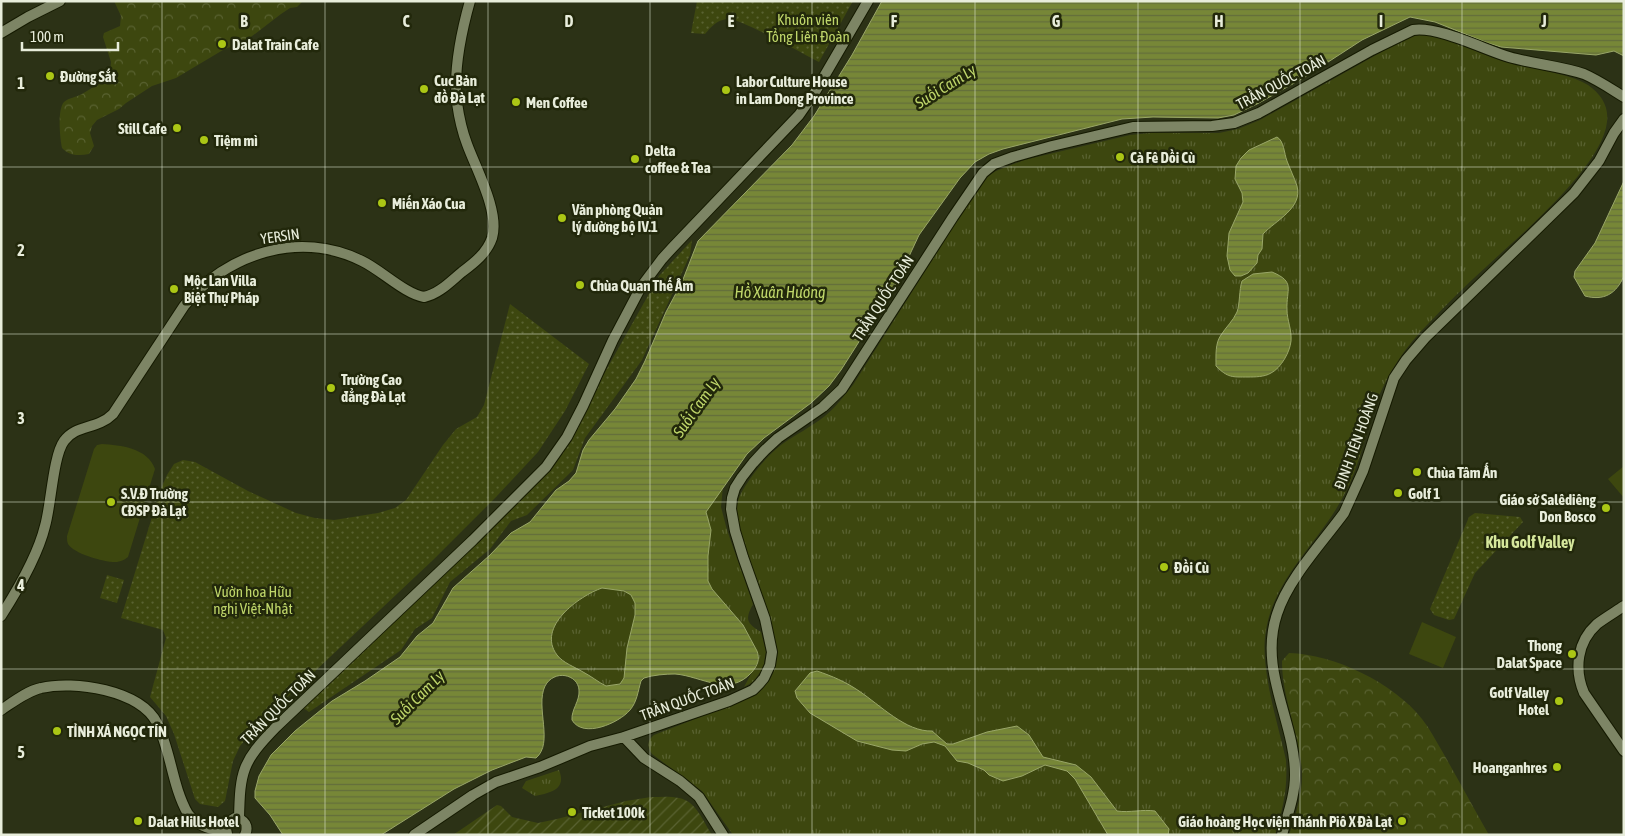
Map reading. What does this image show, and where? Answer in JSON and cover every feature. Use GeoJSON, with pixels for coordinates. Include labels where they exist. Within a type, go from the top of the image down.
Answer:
{"type":"FeatureCollection","features":[{"type":"Feature","properties":{"kind":"main road"},"geometry":{"type":"LineString","coordinates":[[1,33],[24,18],[60,1]]}},
{"type":"Feature","properties":{"kind":"main road","name":"YERSIN"},"geometry":{"type":"LineString","coordinates":[[1,616],[20,585],[45,528],[58,455],[62,443],[69,434],[82,428],[98,425],[113,414],[184,306],[194,294],[223,270],[249,256],[280,248],[299,246],[322,248],[337,251],[361,260],[412,294],[424,297],[437,292],[478,260],[486,251],[492,240],[494,221],[462,128],[457,102],[458,58],[470,1]]}},
{"type":"Feature","properties":{"kind":"main road","name":"TRẦN QUỐC TOẢN"},"geometry":{"type":"LineString","coordinates":[[239,819],[241,778],[253,752],[283,720],[473,540],[546,467],[567,437],[584,406],[613,340],[642,287],[668,253],[799,115],[815,92],[868,1]]}},
{"type":"Feature","properties":{"kind":"main road","name":"TRẦN QUỐC TOẢN"},"geometry":{"type":"LineString","coordinates":[[414,835],[472,795],[496,782],[540,767],[590,746],[624,737],[742,696],[753,690],[764,678],[770,665],[772,652],[765,618],[743,557],[732,517],[732,498],[735,488],[765,450],[778,438],[823,408],[845,385],[983,173],[1000,161],[1133,127],[1212,126],[1243,120],[1372,50],[1404,34],[1420,29],[1437,32],[1510,57],[1583,74],[1597,80],[1624,97]]}},
{"type":"Feature","properties":{"kind":"main road","name":"TRẦN QUỐC TOẢN"},"geometry":{"type":"LineString","coordinates":[[1612,90],[1624,105]]}},
{"type":"Feature","properties":{"kind":"main road","name":"ĐINH TIÊN HOÀNG"},"geometry":{"type":"LineString","coordinates":[[1282,835],[1290,807],[1295,776],[1291,746],[1276,687],[1272,658],[1274,624],[1282,601],[1292,583],[1344,513],[1350,502],[1364,471],[1394,378],[1406,360],[1425,338],[1574,193],[1599,161],[1624,119]]}},
{"type":"Feature","properties":{"kind":"main road"},"geometry":{"type":"LineString","coordinates":[[1624,606],[1590,632],[1580,650],[1578,672],[1580,684],[1588,700],[1624,751]]}},
{"type":"Feature","properties":{"kind":"main road"},"geometry":{"type":"LineString","coordinates":[[1,710],[41,688],[68,685],[84,686],[129,698],[147,709],[156,722],[188,814],[205,827],[227,832],[230,821],[239,819],[244,822],[245,833],[257,835]]}},
{"type":"Feature","properties":{"kind":"main road"},"geometry":{"type":"LineString","coordinates":[[624,737],[644,758],[680,781],[698,796],[723,835]]}},
{"type":"Feature","properties":{"kind":"green space"},"geometry":{"type":"Polygon","coordinates":[[[114,1],[303,1],[297,7],[290,8],[281,14],[247,40],[223,50],[176,78],[152,86],[119,109],[97,120],[92,126],[90,133],[94,146],[89,154],[71,154],[62,148],[60,111],[64,102],[93,87],[110,73],[111,62],[103,37],[104,33],[120,26],[121,16],[114,1]]]}},
{"type":"Feature","properties":{"kind":"green space","name":"Khuôn viên Tổng Liên Đoàn"},"geometry":{"type":"Polygon","coordinates":[[[697,1],[853,1],[819,62],[758,30],[734,20],[727,19],[717,22],[705,34],[691,33],[697,1]]]}},
{"type":"Feature","properties":{"kind":"green space"},"geometry":{"type":"Polygon","coordinates":[[[1419,35],[1440,38],[1503,61],[1580,81],[1588,85],[1600,96],[1607,111],[1607,122],[1602,140],[1591,159],[1557,200],[1471,281],[1404,352],[1391,371],[1376,403],[1350,484],[1334,512],[1288,576],[1279,593],[1271,611],[1266,630],[1265,644],[1265,660],[1270,695],[1286,760],[1284,798],[1275,835],[733,835],[702,791],[652,754],[649,744],[650,739],[654,735],[754,696],[767,683],[773,673],[776,661],[773,631],[739,530],[737,512],[739,497],[753,474],[771,454],[781,445],[825,416],[853,385],[957,221],[988,176],[1024,160],[1130,135],[1151,133],[1219,133],[1238,129],[1260,120],[1394,45],[1419,35]]]}},
{"type":"Feature","properties":{"kind":"green space"},"geometry":{"type":"Polygon","coordinates":[[[692,240],[690,255],[642,360],[585,438],[573,470],[527,515],[511,521],[490,549],[450,582],[432,618],[415,629],[401,650],[309,712],[302,707],[568,438],[659,276],[692,240]]]}},
{"type":"Feature","properties":{"kind":"green space","name":"Vườn hoa Hữu nghị Việt-Nhật"},"geometry":{"type":"Polygon","coordinates":[[[510,304],[589,364],[565,411],[538,452],[496,497],[433,560],[260,723],[240,746],[233,761],[225,801],[218,807],[200,804],[195,799],[174,734],[166,716],[150,697],[166,638],[163,630],[121,618],[160,491],[167,475],[174,464],[183,460],[195,462],[248,491],[296,513],[315,518],[334,520],[378,513],[395,508],[406,500],[456,429],[477,417],[484,405],[510,304]]]}},
{"type":"Feature","properties":{"kind":"green space","name":"S.V.Đ Trường CĐSP Đà Lạt"},"geometry":{"type":"Polygon","coordinates":[[[97,445],[117,445],[140,452],[146,456],[155,469],[128,557],[117,562],[83,554],[71,548],[67,541],[94,449],[97,445]]]}},
{"type":"Feature","properties":{"kind":"green space"},"geometry":{"type":"Polygon","coordinates":[[[1624,466],[1624,498],[1608,479],[1624,466]]]}},
{"type":"Feature","properties":{"kind":"green space"},"geometry":{"type":"Polygon","coordinates":[[[723,486],[721,507],[727,530],[753,604],[748,620],[752,626],[761,632],[766,652],[764,667],[753,682],[744,687],[758,664],[759,655],[743,625],[712,589],[708,581],[711,530],[706,512],[723,486]]]}},
{"type":"Feature","properties":{"kind":"green space"},"geometry":{"type":"Polygon","coordinates":[[[1475,513],[1520,517],[1523,522],[1475,573],[1454,619],[1449,620],[1434,615],[1430,609],[1469,517],[1475,513]]]}},
{"type":"Feature","properties":{"kind":"green space"},"geometry":{"type":"Polygon","coordinates":[[[107,575],[124,580],[117,603],[100,598],[107,575]]]}},
{"type":"Feature","properties":{"kind":"green space"},"geometry":{"type":"Polygon","coordinates":[[[602,588],[624,591],[631,595],[635,603],[635,615],[627,648],[624,678],[620,684],[606,686],[562,660],[557,655],[552,644],[552,634],[563,614],[582,598],[602,588]]]}},
{"type":"Feature","properties":{"kind":"green space"},"geometry":{"type":"Polygon","coordinates":[[[1422,622],[1456,637],[1443,668],[1409,654],[1422,622]]]}},
{"type":"Feature","properties":{"kind":"green space"},"geometry":{"type":"Polygon","coordinates":[[[1289,653],[1325,659],[1362,673],[1396,694],[1410,706],[1430,731],[1489,835],[1289,835],[1298,803],[1302,771],[1298,743],[1283,675],[1282,661],[1289,653]]]}},
{"type":"Feature","properties":{"kind":"green space"},"geometry":{"type":"Polygon","coordinates":[[[559,770],[561,782],[551,792],[535,796],[522,788],[526,781],[559,770]]]}},
{"type":"Feature","properties":{"kind":"green space"},"geometry":{"type":"Polygon","coordinates":[[[651,797],[679,798],[690,803],[695,807],[712,835],[453,835],[497,805],[501,806],[512,817],[538,823],[626,801],[651,797]]]}},
{"type":"Feature","properties":{"kind":"water","name":"Hồ Xuân Hương"},"geometry":{"type":"Polygon","coordinates":[[[882,1],[1624,1],[1624,56],[1614,51],[1596,55],[1501,47],[1435,22],[1410,17],[1362,40],[1305,77],[1234,115],[1218,118],[1153,117],[1122,119],[1003,149],[975,162],[960,178],[919,235],[897,282],[829,386],[811,403],[764,438],[747,454],[706,512],[711,530],[708,581],[712,589],[743,625],[757,651],[758,662],[752,672],[743,680],[725,685],[675,674],[644,678],[641,681],[636,700],[625,715],[610,724],[592,729],[577,726],[572,720],[579,694],[578,685],[575,680],[565,676],[554,677],[545,686],[542,695],[544,743],[536,758],[526,757],[492,770],[454,789],[381,835],[283,835],[270,815],[255,798],[259,776],[271,755],[295,731],[332,701],[400,657],[417,636],[433,623],[453,588],[490,555],[511,533],[530,522],[556,490],[569,481],[576,473],[583,450],[589,440],[615,409],[636,379],[666,312],[682,282],[698,241],[792,145],[814,116],[852,55],[882,1]],[[602,588],[582,598],[563,614],[552,634],[552,644],[560,658],[606,686],[620,684],[624,678],[627,648],[635,615],[635,603],[631,595],[624,591],[602,588]]]}},
{"type":"Feature","properties":{"kind":"water"},"geometry":{"type":"Polygon","coordinates":[[[1277,137],[1282,144],[1297,186],[1298,194],[1296,201],[1287,213],[1263,234],[1262,249],[1258,255],[1257,263],[1248,273],[1235,276],[1230,270],[1227,256],[1229,233],[1243,202],[1242,193],[1235,179],[1236,166],[1249,150],[1277,137]]]}},
{"type":"Feature","properties":{"kind":"water"},"geometry":{"type":"Polygon","coordinates":[[[1624,181],[1624,276],[1609,295],[1598,298],[1585,296],[1574,277],[1575,271],[1595,243],[1624,181]]]}},
{"type":"Feature","properties":{"kind":"water"},"geometry":{"type":"Polygon","coordinates":[[[1272,272],[1284,279],[1288,287],[1287,314],[1291,337],[1287,355],[1275,371],[1266,375],[1238,377],[1227,375],[1216,366],[1217,346],[1219,338],[1237,312],[1242,281],[1253,274],[1272,272]]]}},
{"type":"Feature","properties":{"kind":"water"},"geometry":{"type":"Polygon","coordinates":[[[817,671],[854,688],[903,722],[922,730],[932,731],[947,744],[953,744],[987,732],[1017,726],[1029,735],[1043,757],[1076,765],[1091,777],[1117,811],[1155,811],[1169,829],[1168,835],[1108,835],[1075,779],[1067,771],[1045,765],[1022,776],[1003,781],[968,763],[957,761],[945,746],[934,742],[922,744],[906,751],[892,750],[857,741],[810,713],[797,698],[795,691],[810,673],[817,671]]]}},
{"type":"Feature","properties":{"kind":"place","name":"Dalat Train Cafe"},"geometry":{"type":"Point","coordinates":[222,44]}},
{"type":"Feature","properties":{"kind":"place","name":"Đường Sắt"},"geometry":{"type":"Point","coordinates":[50,76]}},
{"type":"Feature","properties":{"kind":"place","name":"Cục Bản đồ Đà Lạt"},"geometry":{"type":"Point","coordinates":[424,89]}},
{"type":"Feature","properties":{"kind":"place","name":"Labor Culture House in Lam Dong Province"},"geometry":{"type":"Point","coordinates":[726,90]}},
{"type":"Feature","properties":{"kind":"place","name":"Men Coffee"},"geometry":{"type":"Point","coordinates":[516,102]}},
{"type":"Feature","properties":{"kind":"place","name":"Still Cafe"},"geometry":{"type":"Point","coordinates":[177,128]}},
{"type":"Feature","properties":{"kind":"place","name":"Tiệm mì"},"geometry":{"type":"Point","coordinates":[204,140]}},
{"type":"Feature","properties":{"kind":"place","name":"Cà Fê Dồi Cù"},"geometry":{"type":"Point","coordinates":[1120,157]}},
{"type":"Feature","properties":{"kind":"place","name":"Delta coffee & Tea"},"geometry":{"type":"Point","coordinates":[635,159]}},
{"type":"Feature","properties":{"kind":"place","name":"Miến Xáo Cua"},"geometry":{"type":"Point","coordinates":[382,203]}},
{"type":"Feature","properties":{"kind":"place","name":"Văn phòng Quản lý đường bộ IV.1"},"geometry":{"type":"Point","coordinates":[562,218]}},
{"type":"Feature","properties":{"kind":"place","name":"Chùa Quan Thế Âm"},"geometry":{"type":"Point","coordinates":[580,285]}},
{"type":"Feature","properties":{"kind":"place","name":"Mộc Lan Villa Biệt Thự Pháp"},"geometry":{"type":"Point","coordinates":[174,289]}},
{"type":"Feature","properties":{"kind":"place","name":"Trường Cao đẳng Đà Lạt"},"geometry":{"type":"Point","coordinates":[331,388]}},
{"type":"Feature","properties":{"kind":"place","name":"Chùa Tâm Ấn"},"geometry":{"type":"Point","coordinates":[1417,472]}},
{"type":"Feature","properties":{"kind":"place","name":"Golf 1"},"geometry":{"type":"Point","coordinates":[1398,493]}},
{"type":"Feature","properties":{"kind":"place","name":"S.V.Đ Trường CĐSP Đà Lạt"},"geometry":{"type":"Point","coordinates":[111,502]}},
{"type":"Feature","properties":{"kind":"place","name":"Giáo sở Salêdiêng Don Bosco"},"geometry":{"type":"Point","coordinates":[1606,508]}},
{"type":"Feature","properties":{"kind":"place","name":"Đồi Cù"},"geometry":{"type":"Point","coordinates":[1164,567]}},
{"type":"Feature","properties":{"kind":"place","name":"Thong Dalat Space"},"geometry":{"type":"Point","coordinates":[1572,654]}},
{"type":"Feature","properties":{"kind":"place","name":"Golf Valley Hotel"},"geometry":{"type":"Point","coordinates":[1559,701]}},
{"type":"Feature","properties":{"kind":"place","name":"TỈNH XÁ NGỌC TÍN"},"geometry":{"type":"Point","coordinates":[57,731]}},
{"type":"Feature","properties":{"kind":"place","name":"Hoanganhres"},"geometry":{"type":"Point","coordinates":[1557,767]}},
{"type":"Feature","properties":{"kind":"place","name":"Ticket 100k"},"geometry":{"type":"Point","coordinates":[572,812]}},
{"type":"Feature","properties":{"kind":"place","name":"Dalat Hills Hotel"},"geometry":{"type":"Point","coordinates":[138,821]}},
{"type":"Feature","properties":{"kind":"place","name":"Giáo hoàng Học viện Thánh Piô X Đà Lạt"},"geometry":{"type":"Point","coordinates":[1402,821]}},
{"type":"Feature","properties":{"kind":"district","name":"Khu Golf Valley"},"geometry":{"type":"Point","coordinates":[1530,542]}},
{"type":"Feature","properties":{"kind":"water label","name":"Suối Cam Ly"},"geometry":{"type":"Point","coordinates":[945,86]}},
{"type":"Feature","properties":{"kind":"water label","name":"Suối Cam Ly"},"geometry":{"type":"Point","coordinates":[696,407]}},
{"type":"Feature","properties":{"kind":"water label","name":"Suối Cam Ly"},"geometry":{"type":"Point","coordinates":[417,697]}}]}
